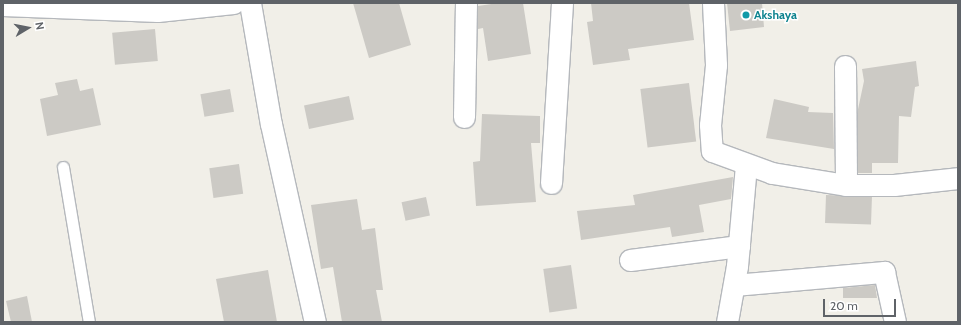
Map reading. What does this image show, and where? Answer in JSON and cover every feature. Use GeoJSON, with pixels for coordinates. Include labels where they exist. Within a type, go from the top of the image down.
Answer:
{"type":"FeatureCollection","features":[{"type":"Feature","properties":{"kind":"street"},"geometry":{"type":"LineString","coordinates":[[3,5],[158,11],[234,3]]}},
{"type":"Feature","properties":{"kind":"street"},"geometry":{"type":"LineString","coordinates":[[250,3],[271,124],[315,322]]}},
{"type":"Feature","properties":{"kind":"street"},"geometry":{"type":"LineString","coordinates":[[464,117],[466,3]]}},
{"type":"Feature","properties":{"kind":"street"},"geometry":{"type":"LineString","coordinates":[[551,183],[562,3]]}},
{"type":"Feature","properties":{"kind":"street"},"geometry":{"type":"LineString","coordinates":[[713,3],[716,65],[710,125],[712,151],[746,165],[772,173],[846,185],[894,185],[958,178]]}},
{"type":"Feature","properties":{"kind":"street"},"geometry":{"type":"LineString","coordinates":[[845,66],[846,185]]}},
{"type":"Feature","properties":{"kind":"street"},"geometry":{"type":"LineString","coordinates":[[727,322],[739,246],[746,165]]}},
{"type":"Feature","properties":{"kind":"street"},"geometry":{"type":"LineString","coordinates":[[630,260],[739,246]]}},
{"type":"Feature","properties":{"kind":"street"},"geometry":{"type":"LineString","coordinates":[[734,285],[884,272],[894,322]]}},
{"type":"Feature","properties":{"kind":"lane"},"geometry":{"type":"LineString","coordinates":[[63,167],[89,322]]}},
{"type":"Feature","properties":{"kind":"building"},"geometry":{"type":"Polygon","coordinates":[[[353,3],[399,3],[411,45],[369,58],[353,3]]]}},
{"type":"Feature","properties":{"kind":"building"},"geometry":{"type":"Polygon","coordinates":[[[498,3],[523,3],[531,54],[488,61],[483,28],[478,29],[478,6],[498,3]]]}},
{"type":"Feature","properties":{"kind":"building"},"geometry":{"type":"Polygon","coordinates":[[[591,3],[689,3],[694,40],[628,49],[630,60],[593,65],[587,22],[593,21],[591,3]]]}},
{"type":"Feature","properties":{"kind":"building","name":"Akshaya"},"geometry":{"type":"Polygon","coordinates":[[[727,3],[762,3],[764,27],[730,31],[727,3]]]}},
{"type":"Feature","properties":{"kind":"building"},"geometry":{"type":"Polygon","coordinates":[[[155,29],[158,61],[115,65],[112,33],[155,29]]]}},
{"type":"Feature","properties":{"kind":"building"},"geometry":{"type":"Polygon","coordinates":[[[916,61],[919,86],[915,87],[911,117],[899,116],[898,163],[872,163],[872,173],[858,173],[857,114],[864,81],[862,69],[916,61]]]}},
{"type":"Feature","properties":{"kind":"building"},"geometry":{"type":"Polygon","coordinates":[[[77,79],[80,91],[93,88],[101,125],[47,136],[40,99],[58,95],[55,83],[77,79]]]}},
{"type":"Feature","properties":{"kind":"building"},"geometry":{"type":"Polygon","coordinates":[[[689,83],[696,142],[648,148],[640,89],[689,83]]]}},
{"type":"Feature","properties":{"kind":"building"},"geometry":{"type":"Polygon","coordinates":[[[230,89],[234,112],[204,117],[200,94],[230,89]]]}},
{"type":"Feature","properties":{"kind":"building"},"geometry":{"type":"Polygon","coordinates":[[[349,96],[354,119],[309,129],[304,106],[349,96]]]}},
{"type":"Feature","properties":{"kind":"building"},"geometry":{"type":"Polygon","coordinates":[[[774,99],[809,107],[808,112],[833,113],[834,149],[766,138],[774,99]]]}},
{"type":"Feature","properties":{"kind":"building"},"geometry":{"type":"Polygon","coordinates":[[[482,114],[540,116],[540,143],[531,143],[536,202],[476,206],[473,162],[480,161],[482,114]]]}},
{"type":"Feature","properties":{"kind":"building"},"geometry":{"type":"Polygon","coordinates":[[[239,164],[243,194],[213,198],[209,168],[239,164]]]}},
{"type":"Feature","properties":{"kind":"building"},"geometry":{"type":"Polygon","coordinates":[[[733,177],[731,199],[699,205],[704,232],[672,237],[670,227],[581,240],[577,211],[635,205],[633,195],[733,177]]]}},
{"type":"Feature","properties":{"kind":"building"},"geometry":{"type":"Polygon","coordinates":[[[826,195],[872,197],[871,225],[825,223],[826,195]]]}},
{"type":"Feature","properties":{"kind":"building"},"geometry":{"type":"Polygon","coordinates":[[[426,197],[430,216],[405,221],[402,202],[426,197]]]}},
{"type":"Feature","properties":{"kind":"building"},"geometry":{"type":"Polygon","coordinates":[[[357,199],[362,230],[375,228],[383,290],[376,290],[382,322],[342,322],[333,267],[321,269],[311,205],[357,199]]]}},
{"type":"Feature","properties":{"kind":"building"},"geometry":{"type":"Polygon","coordinates":[[[571,265],[577,309],[549,312],[543,269],[571,265]]]}},
{"type":"Feature","properties":{"kind":"building"},"geometry":{"type":"Polygon","coordinates":[[[268,270],[277,322],[224,322],[216,279],[268,270]]]}},
{"type":"Feature","properties":{"kind":"building"},"geometry":{"type":"Polygon","coordinates":[[[875,285],[877,298],[843,298],[843,288],[875,285]]]}},
{"type":"Feature","properties":{"kind":"building"},"geometry":{"type":"Polygon","coordinates":[[[27,296],[32,322],[11,322],[6,301],[27,296]]]}},
{"type":"Feature","properties":{"kind":"place","name":"Akshaya"},"geometry":{"type":"Point","coordinates":[746,15]}}]}
